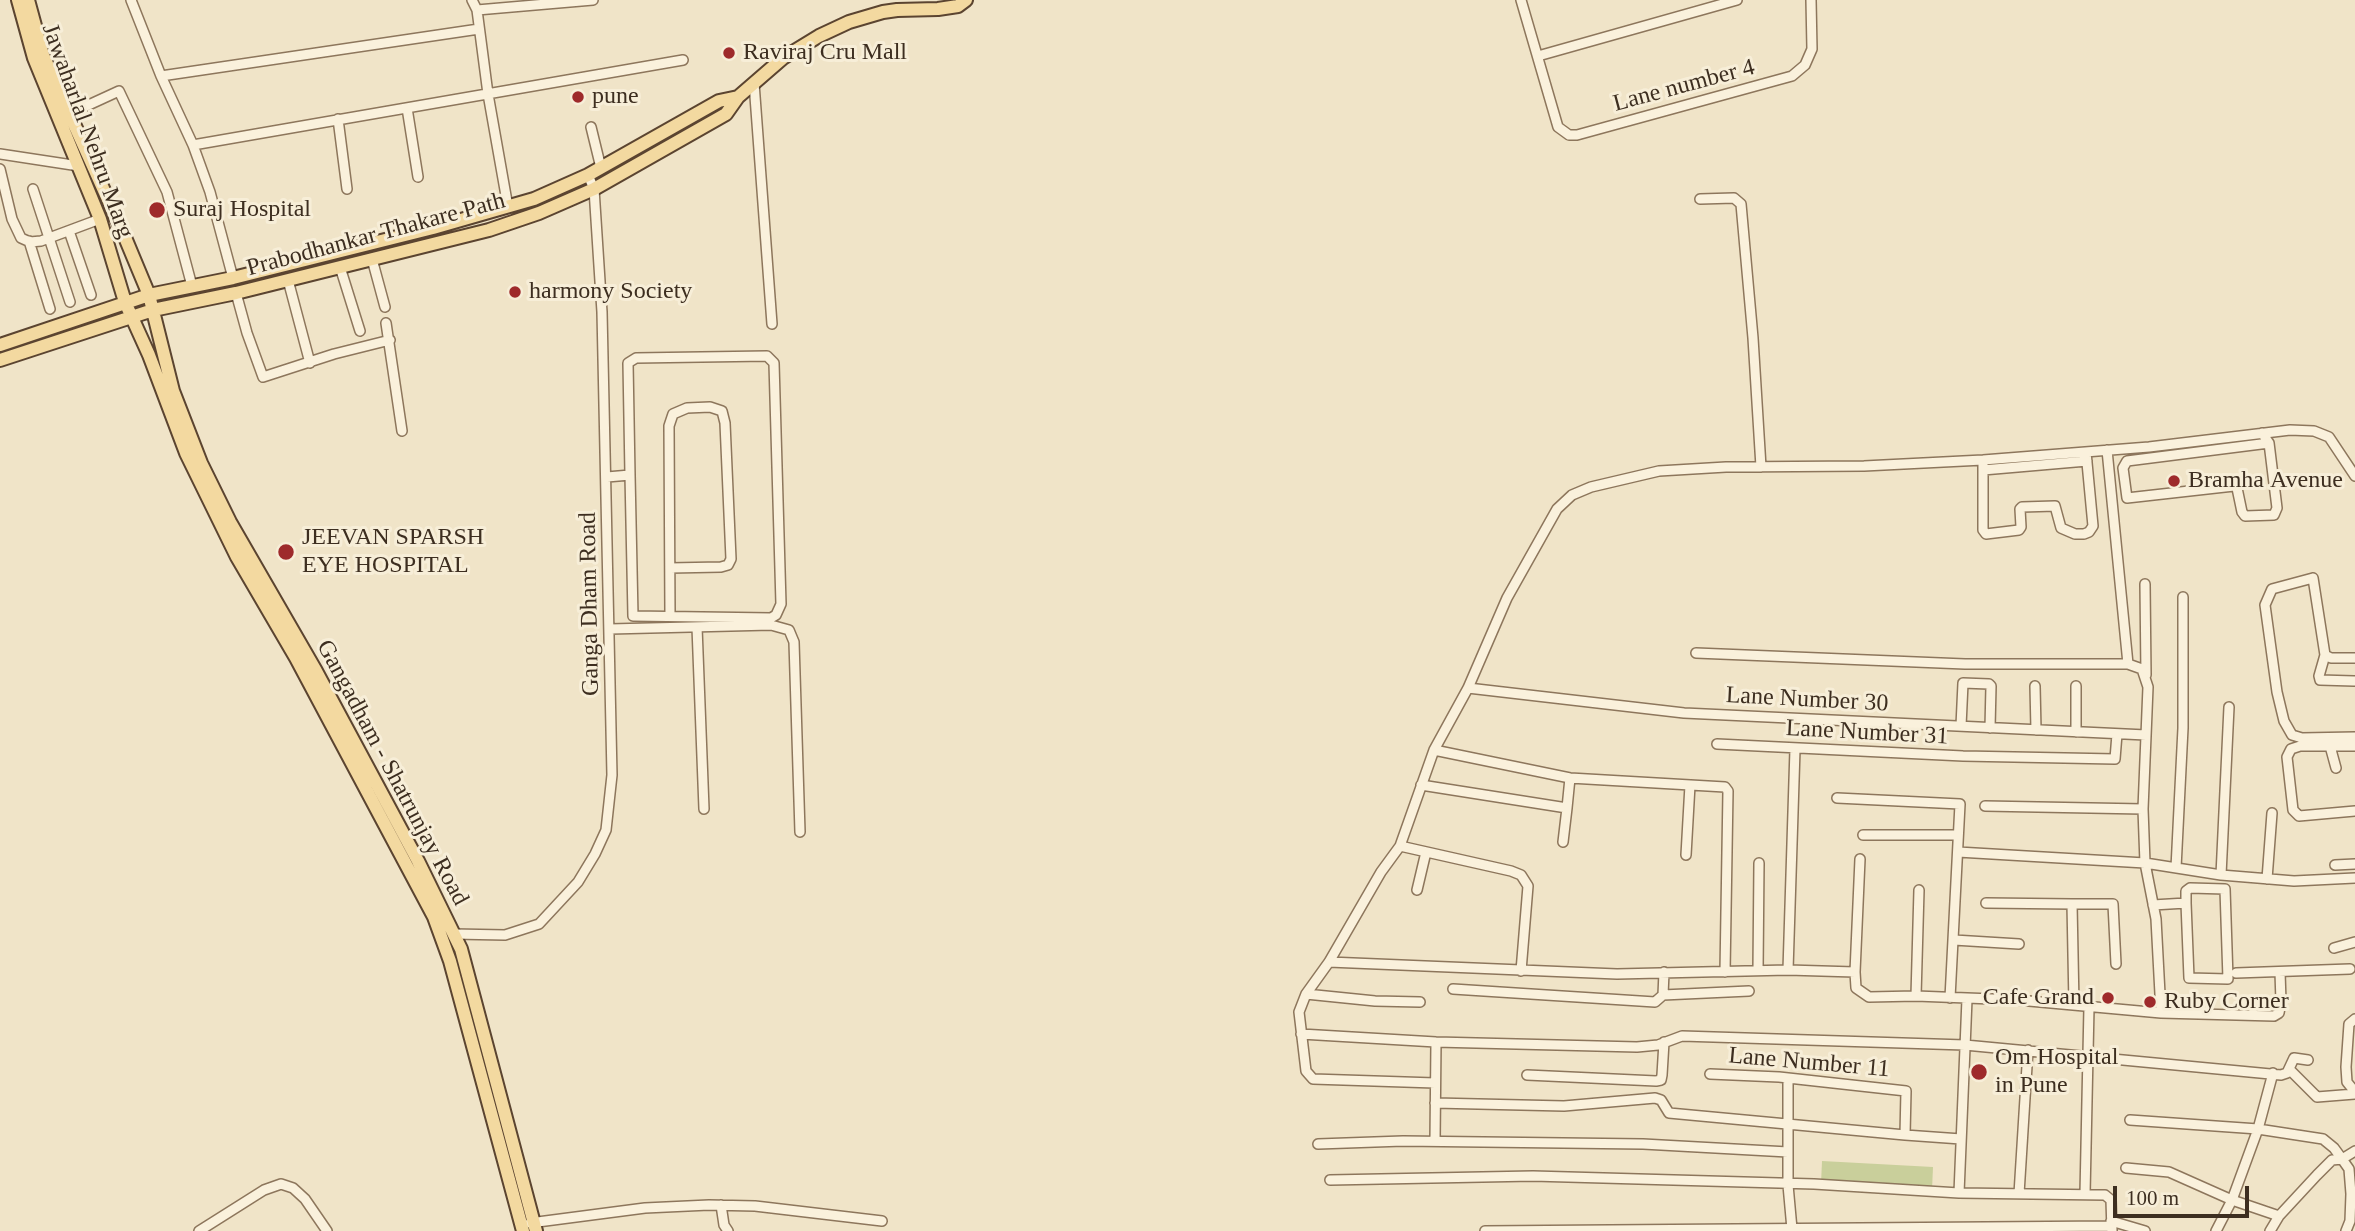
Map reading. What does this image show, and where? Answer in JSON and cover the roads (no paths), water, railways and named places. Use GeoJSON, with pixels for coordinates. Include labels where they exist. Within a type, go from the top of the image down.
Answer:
{"type":"FeatureCollection","features":[{"type":"Feature","properties":{"kind":"main road","name":"Jawaharlal Nehru Marg"},"geometry":{"type":"LineString","coordinates":[[18,0],[34,58],[63,110],[124,235],[149,295],[163,354]]}},
{"type":"Feature","properties":{"kind":"main road","name":"Jawaharlal Nehru Marg"},"geometry":{"type":"LineString","coordinates":[[28,0],[43,55],[79,166],[100,219],[130,317],[149,355]]}},
{"type":"Feature","properties":{"kind":"main road","name":"Prabodhankar Thakare Path"},"geometry":{"type":"LineString","coordinates":[[0,360],[153,310],[236,293],[489,230],[539,213],[594,189],[726,114],[738,97],[783,58],[819,36],[849,22],[897,10],[938,9],[958,6],[966,0]]}},
{"type":"Feature","properties":{"kind":"main road","name":"Prabodhankar Thakare Path"},"geometry":{"type":"LineString","coordinates":[[0,345],[149,295],[233,278],[475,218],[534,199],[588,175],[719,101],[738,97]]}},
{"type":"Feature","properties":{"kind":"main road","name":"Gangadham - Shatrunjay Road"},"geometry":{"type":"LineString","coordinates":[[163,354],[173,391],[201,463],[230,522],[339,712],[418,860],[447,935],[456,983],[490,1112],[528,1227]]}},
{"type":"Feature","properties":{"kind":"main road","name":"Gangadham - Shatrunjay Road"},"geometry":{"type":"LineString","coordinates":[[149,355],[186,453],[237,557],[303,670],[434,917],[461,949],[504,1108],[528,1227]]}},
{"type":"Feature","properties":{"kind":"street"},"geometry":{"type":"LineString","coordinates":[[131,0],[161,76],[193,145],[210,192],[233,278]]}},
{"type":"Feature","properties":{"kind":"street"},"geometry":{"type":"LineString","coordinates":[[472,0],[482,7],[593,0]]}},
{"type":"Feature","properties":{"kind":"street"},"geometry":{"type":"LineString","coordinates":[[1521,0],[1538,56],[1737,0]]}},
{"type":"Feature","properties":{"kind":"street","name":"Lane number 4"},"geometry":{"type":"LineString","coordinates":[[1538,56],[1559,127],[1569,135],[1577,135],[1792,76],[1805,65],[1812,49],[1811,0]]}},
{"type":"Feature","properties":{"kind":"street"},"geometry":{"type":"LineString","coordinates":[[482,7],[479,29],[508,207]]}},
{"type":"Feature","properties":{"kind":"street"},"geometry":{"type":"LineString","coordinates":[[161,76],[479,29]]}},
{"type":"Feature","properties":{"kind":"street"},"geometry":{"type":"LineString","coordinates":[[193,145],[683,60]]}},
{"type":"Feature","properties":{"kind":"street"},"geometry":{"type":"LineString","coordinates":[[754,83],[772,324]]}},
{"type":"Feature","properties":{"kind":"street"},"geometry":{"type":"LineString","coordinates":[[63,110],[119,91],[167,192],[192,286]]}},
{"type":"Feature","properties":{"kind":"street"},"geometry":{"type":"LineString","coordinates":[[407,108],[418,177]]}},
{"type":"Feature","properties":{"kind":"street"},"geometry":{"type":"LineString","coordinates":[[338,119],[346,189]]}},
{"type":"Feature","properties":{"kind":"street"},"geometry":{"type":"LineString","coordinates":[[591,127],[601,168]]}},
{"type":"Feature","properties":{"kind":"street"},"geometry":{"type":"LineString","coordinates":[[0,154],[79,166]]}},
{"type":"Feature","properties":{"kind":"street"},"geometry":{"type":"LineString","coordinates":[[0,169],[16,230],[21,238],[29,242],[41,241],[100,219]]}},
{"type":"Feature","properties":{"kind":"street","name":"Ganga Dham Road"},"geometry":{"type":"LineString","coordinates":[[447,935],[505,935],[539,924],[578,882],[606,830],[611,793],[603,312],[594,189],[588,175]]}},
{"type":"Feature","properties":{"kind":"street"},"geometry":{"type":"LineString","coordinates":[[33,189],[70,302]]}},
{"type":"Feature","properties":{"kind":"street"},"geometry":{"type":"LineString","coordinates":[[1700,199],[1734,198],[1741,204],[1761,467]]}},
{"type":"Feature","properties":{"kind":"street"},"geometry":{"type":"LineString","coordinates":[[69,231],[91,295]]}},
{"type":"Feature","properties":{"kind":"street"},"geometry":{"type":"LineString","coordinates":[[29,242],[50,309]]}},
{"type":"Feature","properties":{"kind":"street"},"geometry":{"type":"LineString","coordinates":[[372,259],[385,307]]}},
{"type":"Feature","properties":{"kind":"street"},"geometry":{"type":"LineString","coordinates":[[340,267],[359,331]]}},
{"type":"Feature","properties":{"kind":"street"},"geometry":{"type":"LineString","coordinates":[[288,280],[310,363]]}},
{"type":"Feature","properties":{"kind":"street"},"geometry":{"type":"LineString","coordinates":[[236,293],[247,333],[264,377],[334,354],[390,341]]}},
{"type":"Feature","properties":{"kind":"street"},"geometry":{"type":"LineString","coordinates":[[386,323],[402,431]]}},
{"type":"Feature","properties":{"kind":"street"},"geometry":{"type":"LineString","coordinates":[[760,354],[767,356],[774,363],[781,604],[776,615],[771,618],[633,616],[630,475],[628,363],[636,358],[760,354]]}},
{"type":"Feature","properties":{"kind":"street"},"geometry":{"type":"LineString","coordinates":[[670,568],[721,567],[728,565],[731,559],[725,423],[722,411],[710,407],[680,411],[673,415],[669,426],[670,616]]}},
{"type":"Feature","properties":{"kind":"street"},"geometry":{"type":"LineString","coordinates":[[1436,1083],[1313,1079],[1306,1071],[1299,1012],[1306,994],[1329,962],[1367,895],[1400,846],[1434,750],[1468,688],[1507,597],[1557,509],[1572,495],[1591,487],[1659,471],[1761,467],[1983,465],[2086,456],[2107,450],[2290,430],[2314,431],[2329,437],[2355,476]]}},
{"type":"Feature","properties":{"kind":"street"},"geometry":{"type":"LineString","coordinates":[[2262,433],[2269,443],[2277,508],[2274,515],[2245,516],[2237,488],[2234,486],[2127,498],[2123,468],[2127,461],[2269,443]]}},
{"type":"Feature","properties":{"kind":"street"},"geometry":{"type":"LineString","coordinates":[[2107,450],[2128,664]]}},
{"type":"Feature","properties":{"kind":"street"},"geometry":{"type":"LineString","coordinates":[[1983,465],[1983,530],[1986,534],[2019,530],[2021,508],[2055,506],[2061,528],[2075,534],[2084,534],[2090,532],[2093,526],[2086,456]]}},
{"type":"Feature","properties":{"kind":"street"},"geometry":{"type":"LineString","coordinates":[[607,477],[630,475]]}},
{"type":"Feature","properties":{"kind":"street"},"geometry":{"type":"LineString","coordinates":[[2354,681],[2320,680],[2325,655],[2313,578],[2272,589],[2265,605],[2277,692],[2284,722],[2292,735],[2302,738],[2355,737]]}},
{"type":"Feature","properties":{"kind":"street"},"geometry":{"type":"LineString","coordinates":[[2145,584],[2145,863],[2156,919],[2161,1013]]}},
{"type":"Feature","properties":{"kind":"street"},"geometry":{"type":"LineString","coordinates":[[2176,868],[2183,728],[2183,597]]}},
{"type":"Feature","properties":{"kind":"street"},"geometry":{"type":"LineString","coordinates":[[610,629],[771,625],[789,630],[794,642],[800,832]]}},
{"type":"Feature","properties":{"kind":"street"},"geometry":{"type":"LineString","coordinates":[[697,627],[704,810]]}},
{"type":"Feature","properties":{"kind":"street"},"geometry":{"type":"LineString","coordinates":[[1696,653],[1965,664],[2128,664],[2142,669],[2146,677]]}},
{"type":"Feature","properties":{"kind":"street"},"geometry":{"type":"LineString","coordinates":[[2325,655],[2355,658]]}},
{"type":"Feature","properties":{"kind":"street"},"geometry":{"type":"LineString","coordinates":[[1964,679],[1965,664]]}},
{"type":"Feature","properties":{"kind":"street"},"geometry":{"type":"LineString","coordinates":[[1961,726],[1963,683],[1989,684],[1990,728]]}},
{"type":"Feature","properties":{"kind":"street"},"geometry":{"type":"LineString","coordinates":[[2035,686],[2036,730]]}},
{"type":"Feature","properties":{"kind":"street"},"geometry":{"type":"LineString","coordinates":[[2076,686],[2076,732]]}},
{"type":"Feature","properties":{"kind":"street","name":"Lane Number 30"},"geometry":{"type":"LineString","coordinates":[[1468,688],[1684,713],[2146,735]]}},
{"type":"Feature","properties":{"kind":"street"},"geometry":{"type":"LineString","coordinates":[[2221,875],[2228,707]]}},
{"type":"Feature","properties":{"kind":"street","name":"Lane Number 31"},"geometry":{"type":"LineString","coordinates":[[1717,744],[1963,756],[2115,759],[2117,734]]}},
{"type":"Feature","properties":{"kind":"street"},"geometry":{"type":"LineString","coordinates":[[2330,746],[2336,768]]}},
{"type":"Feature","properties":{"kind":"street"},"geometry":{"type":"LineString","coordinates":[[2355,746],[2291,749],[2287,757],[2293,810],[2300,816],[2355,811]]}},
{"type":"Feature","properties":{"kind":"street"},"geometry":{"type":"LineString","coordinates":[[1788,970],[1796,749]]}},
{"type":"Feature","properties":{"kind":"street"},"geometry":{"type":"LineString","coordinates":[[1434,750],[1570,778],[1725,787],[1728,791],[1725,972]]}},
{"type":"Feature","properties":{"kind":"street"},"geometry":{"type":"LineString","coordinates":[[1563,842],[1570,778]]}},
{"type":"Feature","properties":{"kind":"street"},"geometry":{"type":"LineString","coordinates":[[1421,785],[1567,808]]}},
{"type":"Feature","properties":{"kind":"street"},"geometry":{"type":"LineString","coordinates":[[1686,855],[1690,785]]}},
{"type":"Feature","properties":{"kind":"street"},"geometry":{"type":"LineString","coordinates":[[1837,798],[1959,804],[1950,998]]}},
{"type":"Feature","properties":{"kind":"street"},"geometry":{"type":"LineString","coordinates":[[1985,806],[2143,809]]}},
{"type":"Feature","properties":{"kind":"street"},"geometry":{"type":"LineString","coordinates":[[2267,879],[2272,813]]}},
{"type":"Feature","properties":{"kind":"street"},"geometry":{"type":"LineString","coordinates":[[1863,835],[1958,835]]}},
{"type":"Feature","properties":{"kind":"street"},"geometry":{"type":"LineString","coordinates":[[1400,846],[1521,875],[1528,886],[1521,971]]}},
{"type":"Feature","properties":{"kind":"street"},"geometry":{"type":"LineString","coordinates":[[1417,890],[1426,852]]}},
{"type":"Feature","properties":{"kind":"street"},"geometry":{"type":"LineString","coordinates":[[1958,852],[2145,863],[2221,875],[2294,881],[2355,878]]}},
{"type":"Feature","properties":{"kind":"street"},"geometry":{"type":"LineString","coordinates":[[1860,859],[1856,988],[1869,997],[1916,996],[2074,1004],[2161,1013],[2274,1016],[2279,1013],[2281,1002],[2280,972]]}},
{"type":"Feature","properties":{"kind":"street"},"geometry":{"type":"LineString","coordinates":[[1758,971],[1759,863]]}},
{"type":"Feature","properties":{"kind":"street"},"geometry":{"type":"LineString","coordinates":[[2335,865],[2355,864]]}},
{"type":"Feature","properties":{"kind":"street"},"geometry":{"type":"LineString","coordinates":[[2190,888],[2225,889],[2228,979],[2189,978],[2186,902],[2186,891],[2190,888]]}},
{"type":"Feature","properties":{"kind":"street"},"geometry":{"type":"LineString","coordinates":[[1916,996],[1919,890]]}},
{"type":"Feature","properties":{"kind":"street"},"geometry":{"type":"LineString","coordinates":[[1986,902],[2113,904],[2116,964]]}},
{"type":"Feature","properties":{"kind":"street"},"geometry":{"type":"LineString","coordinates":[[2153,905],[2186,902]]}},
{"type":"Feature","properties":{"kind":"street"},"geometry":{"type":"LineString","coordinates":[[2072,904],[2074,1004]]}},
{"type":"Feature","properties":{"kind":"street"},"geometry":{"type":"LineString","coordinates":[[1954,940],[2019,944]]}},
{"type":"Feature","properties":{"kind":"street"},"geometry":{"type":"LineString","coordinates":[[2334,948],[2355,942]]}},
{"type":"Feature","properties":{"kind":"street"},"geometry":{"type":"LineString","coordinates":[[1329,962],[1521,971],[1855,972]]}},
{"type":"Feature","properties":{"kind":"street"},"geometry":{"type":"LineString","coordinates":[[2236,973],[2350,969]]}},
{"type":"Feature","properties":{"kind":"street"},"geometry":{"type":"LineString","coordinates":[[1453,989],[1647,1002],[1659,1000],[1663,995],[1664,972]]}},
{"type":"Feature","properties":{"kind":"street"},"geometry":{"type":"LineString","coordinates":[[1663,995],[1749,991]]}},
{"type":"Feature","properties":{"kind":"street"},"geometry":{"type":"LineString","coordinates":[[1306,994],[1375,1001],[1420,1002]]}},
{"type":"Feature","properties":{"kind":"street"},"geometry":{"type":"LineString","coordinates":[[1959,1193],[1967,999]]}},
{"type":"Feature","properties":{"kind":"street"},"geometry":{"type":"LineString","coordinates":[[2085,1194],[2090,1007]]}},
{"type":"Feature","properties":{"kind":"street"},"geometry":{"type":"LineString","coordinates":[[2355,1019],[2349,1024],[2346,1067],[2347,1082],[2355,1093]]}},
{"type":"Feature","properties":{"kind":"street"},"geometry":{"type":"LineString","coordinates":[[1301,1034],[1436,1042],[1637,1047],[1682,1037],[1965,1045],[2285,1074],[2294,1058],[2308,1060]]}},
{"type":"Feature","properties":{"kind":"street"},"geometry":{"type":"LineString","coordinates":[[1435,1141],[1436,1042]]}},
{"type":"Feature","properties":{"kind":"street"},"geometry":{"type":"LineString","coordinates":[[1527,1075],[1657,1081],[1661,1080],[1662,1075],[1664,1042]]}},
{"type":"Feature","properties":{"kind":"street"},"geometry":{"type":"LineString","coordinates":[[2019,1194],[2028,1050]]}},
{"type":"Feature","properties":{"kind":"street"},"geometry":{"type":"LineString","coordinates":[[2289,1069],[2317,1097],[2355,1093]]}},
{"type":"Feature","properties":{"kind":"street"},"geometry":{"type":"LineString","coordinates":[[2216,1231],[2232,1200],[2258,1129],[2273,1073]]}},
{"type":"Feature","properties":{"kind":"street","name":"Lane Number 11"},"geometry":{"type":"LineString","coordinates":[[1710,1074],[1779,1077],[1906,1091],[1905,1135]]}},
{"type":"Feature","properties":{"kind":"street"},"geometry":{"type":"LineString","coordinates":[[1788,1079],[1786,1124],[1792,1229]]}},
{"type":"Feature","properties":{"kind":"street"},"geometry":{"type":"LineString","coordinates":[[1653,1090],[1669,1113],[1961,1139]]}},
{"type":"Feature","properties":{"kind":"street"},"geometry":{"type":"LineString","coordinates":[[1435,1103],[1564,1106],[1656,1098],[1661,1100]]}},
{"type":"Feature","properties":{"kind":"street"},"geometry":{"type":"LineString","coordinates":[[490,1112],[504,1108]]}},
{"type":"Feature","properties":{"kind":"street"},"geometry":{"type":"LineString","coordinates":[[2130,1120],[2258,1129],[2323,1139],[2334,1148],[2349,1169],[2353,1194],[2350,1225]]}},
{"type":"Feature","properties":{"kind":"street"},"geometry":{"type":"LineString","coordinates":[[1318,1144],[1435,1141],[1643,1143],[1788,1152]]}},
{"type":"Feature","properties":{"kind":"street"},"geometry":{"type":"LineString","coordinates":[[2270,1231],[2279,1216],[2332,1160],[2342,1159],[2355,1150]]}},
{"type":"Feature","properties":{"kind":"street"},"geometry":{"type":"LineString","coordinates":[[2126,1168],[2169,1172],[2232,1200],[2279,1216]]}},
{"type":"Feature","properties":{"kind":"street"},"geometry":{"type":"LineString","coordinates":[[1330,1180],[1533,1176],[1825,1185],[1959,1193],[2105,1195],[2111,1200],[2111,1226]]}},
{"type":"Feature","properties":{"kind":"street"},"geometry":{"type":"LineString","coordinates":[[199,1231],[264,1190],[281,1184],[293,1188],[305,1199],[327,1231]]}},
{"type":"Feature","properties":{"kind":"street"},"geometry":{"type":"LineString","coordinates":[[528,1227],[645,1208],[720,1205],[755,1206],[883,1221]]}},
{"type":"Feature","properties":{"kind":"street"},"geometry":{"type":"LineString","coordinates":[[720,1205],[723,1225],[728,1231]]}},
{"type":"Feature","properties":{"kind":"street"},"geometry":{"type":"LineString","coordinates":[[1485,1231],[2111,1226],[2145,1231]]}},
{"type":"Feature","properties":{"kind":"place","name":"Raviraj Cru Mall"},"geometry":{"type":"Point","coordinates":[729,53]}},
{"type":"Feature","properties":{"kind":"place","name":"pune"},"geometry":{"type":"Point","coordinates":[578,97]}},
{"type":"Feature","properties":{"kind":"place","name":"Suraj Hospital"},"geometry":{"type":"Point","coordinates":[157,210]}},
{"type":"Feature","properties":{"kind":"place","name":"harmony Society"},"geometry":{"type":"Point","coordinates":[515,292]}},
{"type":"Feature","properties":{"kind":"place","name":"Bramha Avenue"},"geometry":{"type":"Point","coordinates":[2174,481]}},
{"type":"Feature","properties":{"kind":"place","name":"JEEVAN SPARSH EYE HOSPITAL"},"geometry":{"type":"Point","coordinates":[286,552]}},
{"type":"Feature","properties":{"kind":"place","name":"Cafe Grand"},"geometry":{"type":"Point","coordinates":[2108,998]}},
{"type":"Feature","properties":{"kind":"place","name":"Ruby Corner"},"geometry":{"type":"Point","coordinates":[2150,1002]}},
{"type":"Feature","properties":{"kind":"place","name":"Om Hospital in Pune"},"geometry":{"type":"Point","coordinates":[1979,1072]}}]}
